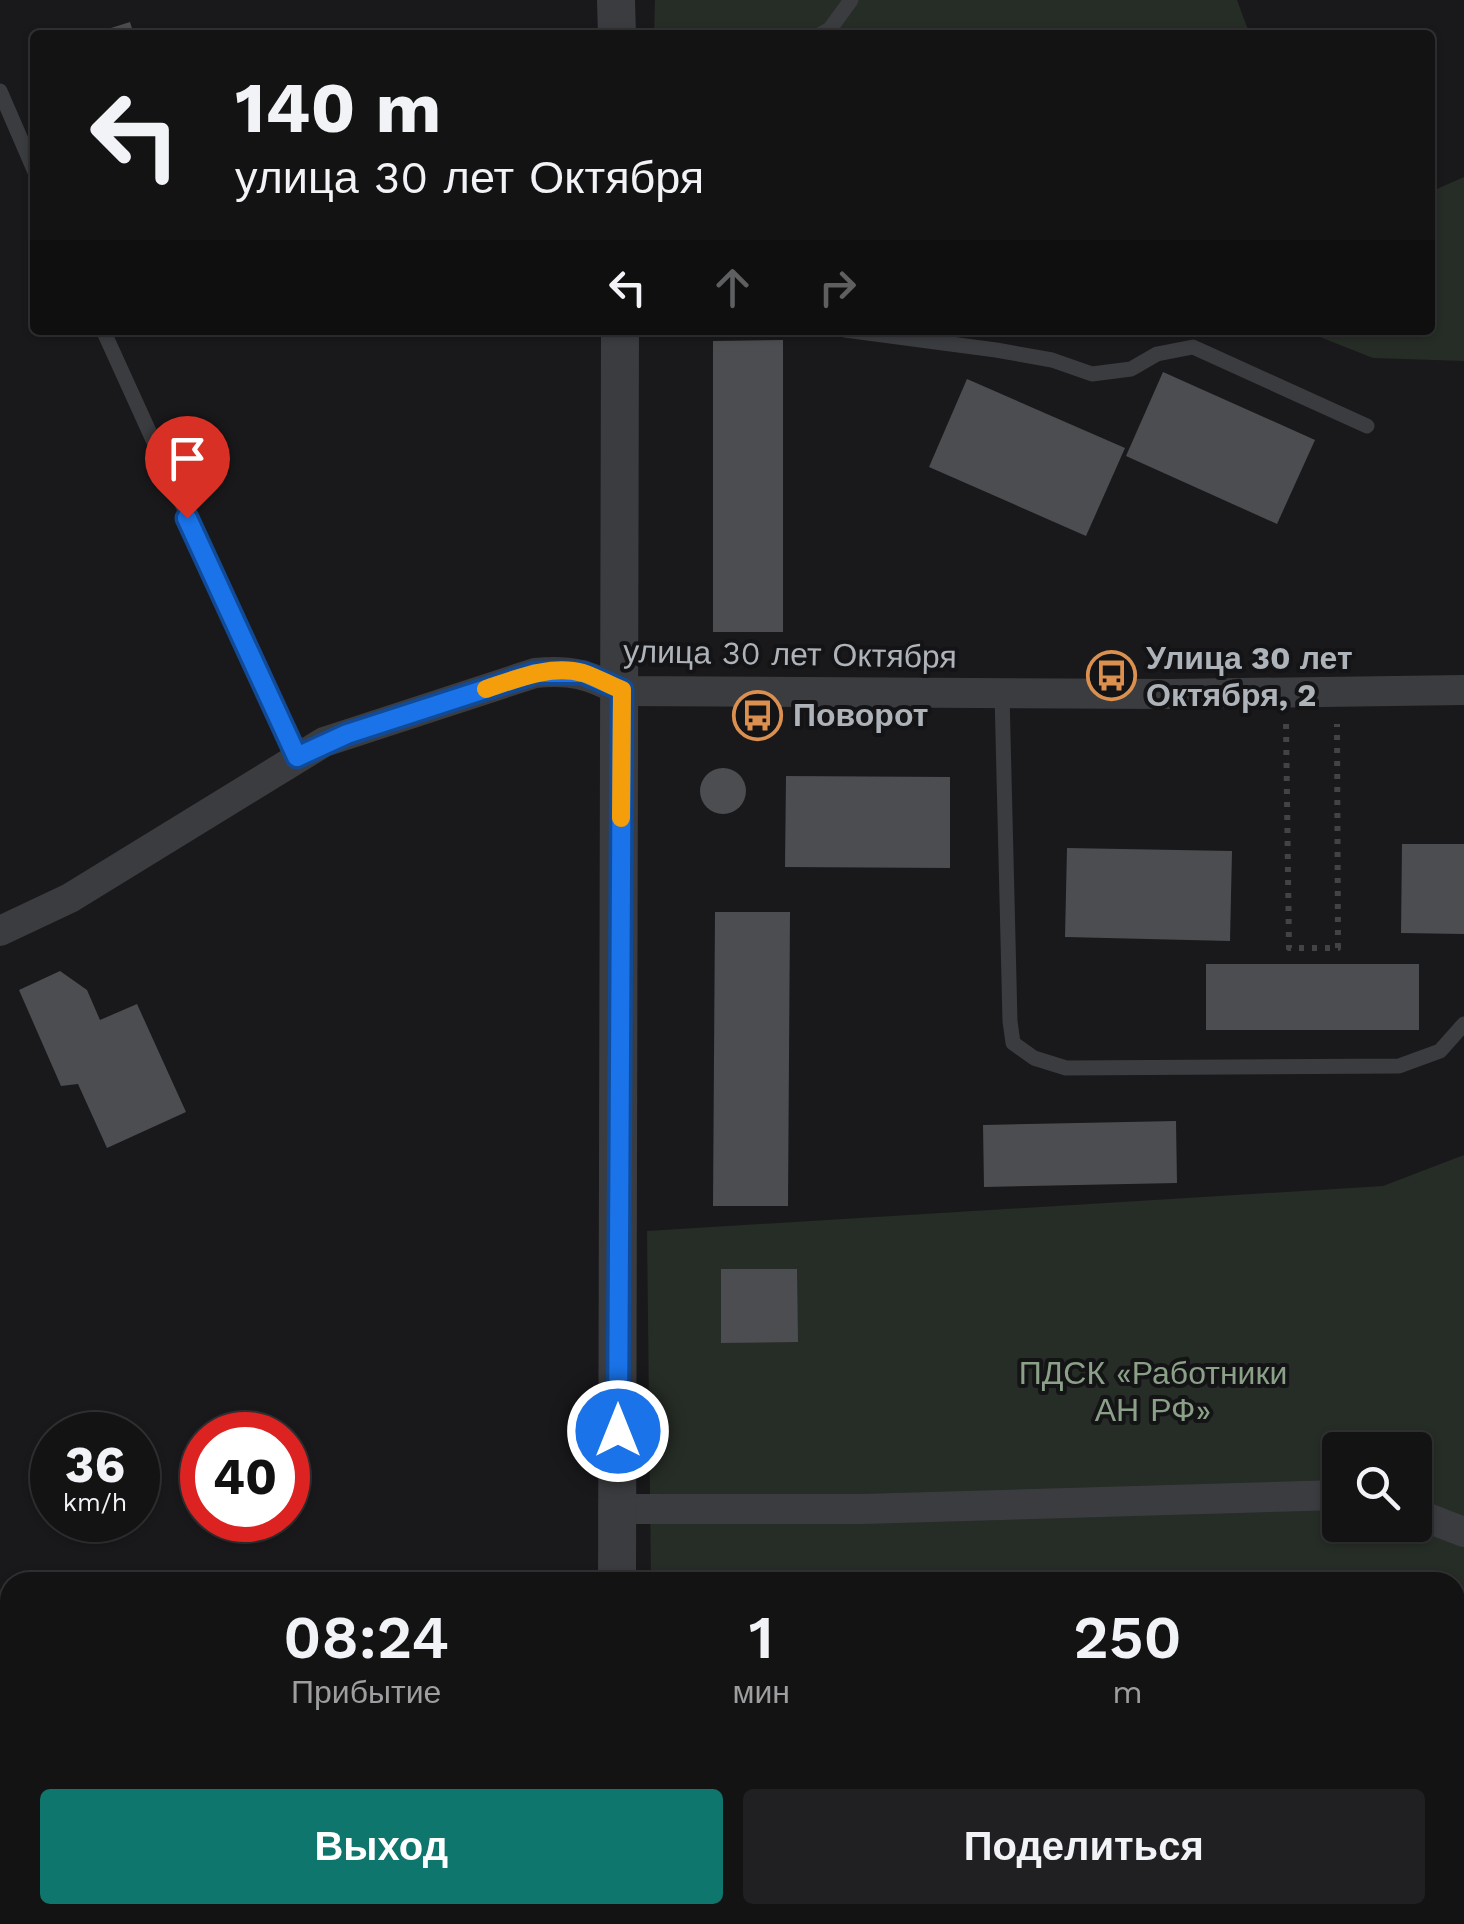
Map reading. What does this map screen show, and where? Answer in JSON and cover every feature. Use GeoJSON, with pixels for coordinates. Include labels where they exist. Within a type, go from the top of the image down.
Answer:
{"type":"FeatureCollection","features":[{"type":"Feature","properties":{"kind":"street"},"geometry":{"type":"LineString","coordinates":[[616,0],[617,30]]}},
{"type":"Feature","properties":{"kind":"street"},"geometry":{"type":"LineString","coordinates":[[617,1572],[620,335]]}},
{"type":"Feature","properties":{"kind":"street","name":"улица 30 лет Октября"},"geometry":{"type":"LineString","coordinates":[[0,931],[70,898],[324,742],[535,673],[583,673],[622,690],[1002,694],[1464,690]]}},
{"type":"Feature","properties":{"kind":"street"},"geometry":{"type":"LineString","coordinates":[[618,1508],[862,1509],[1322,1496]]}},
{"type":"Feature","properties":{"kind":"street"},"geometry":{"type":"LineString","coordinates":[[1432,1520],[1464,1532]]}},
{"type":"Feature","properties":{"kind":"lane"},"geometry":{"type":"LineString","coordinates":[[828,30],[851,0]]}},
{"type":"Feature","properties":{"kind":"lane"},"geometry":{"type":"LineString","coordinates":[[0,91],[30,160]]}},
{"type":"Feature","properties":{"kind":"lane"},"geometry":{"type":"LineString","coordinates":[[105,335],[297,757]]}},
{"type":"Feature","properties":{"kind":"lane"},"geometry":{"type":"LineString","coordinates":[[883,335],[1052,360],[1092,374],[1131,369],[1157,354],[1194,347],[1367,426]]}},
{"type":"Feature","properties":{"kind":"lane"},"geometry":{"type":"LineString","coordinates":[[1002,694],[1012,1043],[1034,1058],[1066,1068],[1400,1066],[1440,1050],[1464,1024]]}},
{"type":"Feature","properties":{"kind":"path"},"geometry":{"type":"LineString","coordinates":[[1286,692],[1290,948],[1338,948],[1336,692]]}},
{"type":"Feature","properties":{"kind":"green space"},"geometry":{"type":"Polygon","coordinates":[[[655,0],[1237,0],[1248,30],[654,30],[655,0]]]}},
{"type":"Feature","properties":{"kind":"green space"},"geometry":{"type":"Polygon","coordinates":[[[1464,177],[1464,361],[1373,358],[1315,335],[1435,335],[1435,190],[1464,177]]]}},
{"type":"Feature","properties":{"kind":"green space","name":"ПДСК «Работники АН РФ»"},"geometry":{"type":"Polygon","coordinates":[[[1464,1155],[1464,1572],[651,1572],[647,1231],[1383,1186],[1464,1155]]]}},
{"type":"Feature","properties":{"kind":"building"},"geometry":{"type":"Polygon","coordinates":[[[130,22],[132,30],[105,30],[130,22]]]}},
{"type":"Feature","properties":{"kind":"building"},"geometry":{"type":"Polygon","coordinates":[[[783,340],[783,632],[713,632],[713,341],[783,340]]]}},
{"type":"Feature","properties":{"kind":"building"},"geometry":{"type":"Polygon","coordinates":[[[1163,372],[1315,440],[1277,524],[1126,456],[1163,372]]]}},
{"type":"Feature","properties":{"kind":"building"},"geometry":{"type":"Polygon","coordinates":[[[967,379],[1125,448],[1086,536],[929,467],[967,379]]]}},
{"type":"Feature","properties":{"kind":"building"},"geometry":{"type":"Polygon","coordinates":[[[723,768],[739,775],[746,791],[739,807],[723,814],[707,807],[700,791],[707,775],[723,768]]]}},
{"type":"Feature","properties":{"kind":"building"},"geometry":{"type":"Polygon","coordinates":[[[786,776],[950,777],[950,868],[785,867],[786,776]]]}},
{"type":"Feature","properties":{"kind":"building"},"geometry":{"type":"Polygon","coordinates":[[[1402,844],[1464,844],[1464,934],[1401,933],[1402,844]]]}},
{"type":"Feature","properties":{"kind":"building"},"geometry":{"type":"Polygon","coordinates":[[[1067,848],[1232,851],[1230,941],[1065,937],[1067,848]]]}},
{"type":"Feature","properties":{"kind":"building"},"geometry":{"type":"Polygon","coordinates":[[[715,912],[790,912],[788,1206],[713,1206],[715,912]]]}},
{"type":"Feature","properties":{"kind":"building"},"geometry":{"type":"Polygon","coordinates":[[[1206,964],[1419,964],[1419,1030],[1206,1030],[1206,964]]]}},
{"type":"Feature","properties":{"kind":"building"},"geometry":{"type":"Polygon","coordinates":[[[60,971],[87,990],[100,1020],[137,1004],[186,1112],[107,1148],[78,1084],[61,1086],[19,990],[60,971]]]}},
{"type":"Feature","properties":{"kind":"building"},"geometry":{"type":"Polygon","coordinates":[[[1176,1121],[1177,1183],[984,1187],[983,1125],[1176,1121]]]}},
{"type":"Feature","properties":{"kind":"building"},"geometry":{"type":"Polygon","coordinates":[[[721,1269],[797,1269],[798,1342],[721,1343],[721,1269]]]}},
{"type":"Feature","properties":{"kind":"slow traffic"},"geometry":{"type":"LineString","coordinates":[[486,689],[535,673],[561,670],[583,673],[622,690],[621,818]]}},
{"type":"Feature","properties":{"kind":"place","name":"Улица 30 лет Октября, 2"},"geometry":{"type":"Point","coordinates":[1111,676]}},
{"type":"Feature","properties":{"kind":"place","name":"Поворот"},"geometry":{"type":"Point","coordinates":[758,715]}},
{"type":"Feature","properties":{"kind":"route"},"geometry":{"type":"LineString","coordinates":[[187,518],[297,757],[324,742],[535,673],[583,673],[622,690],[618,1431]]}}]}
